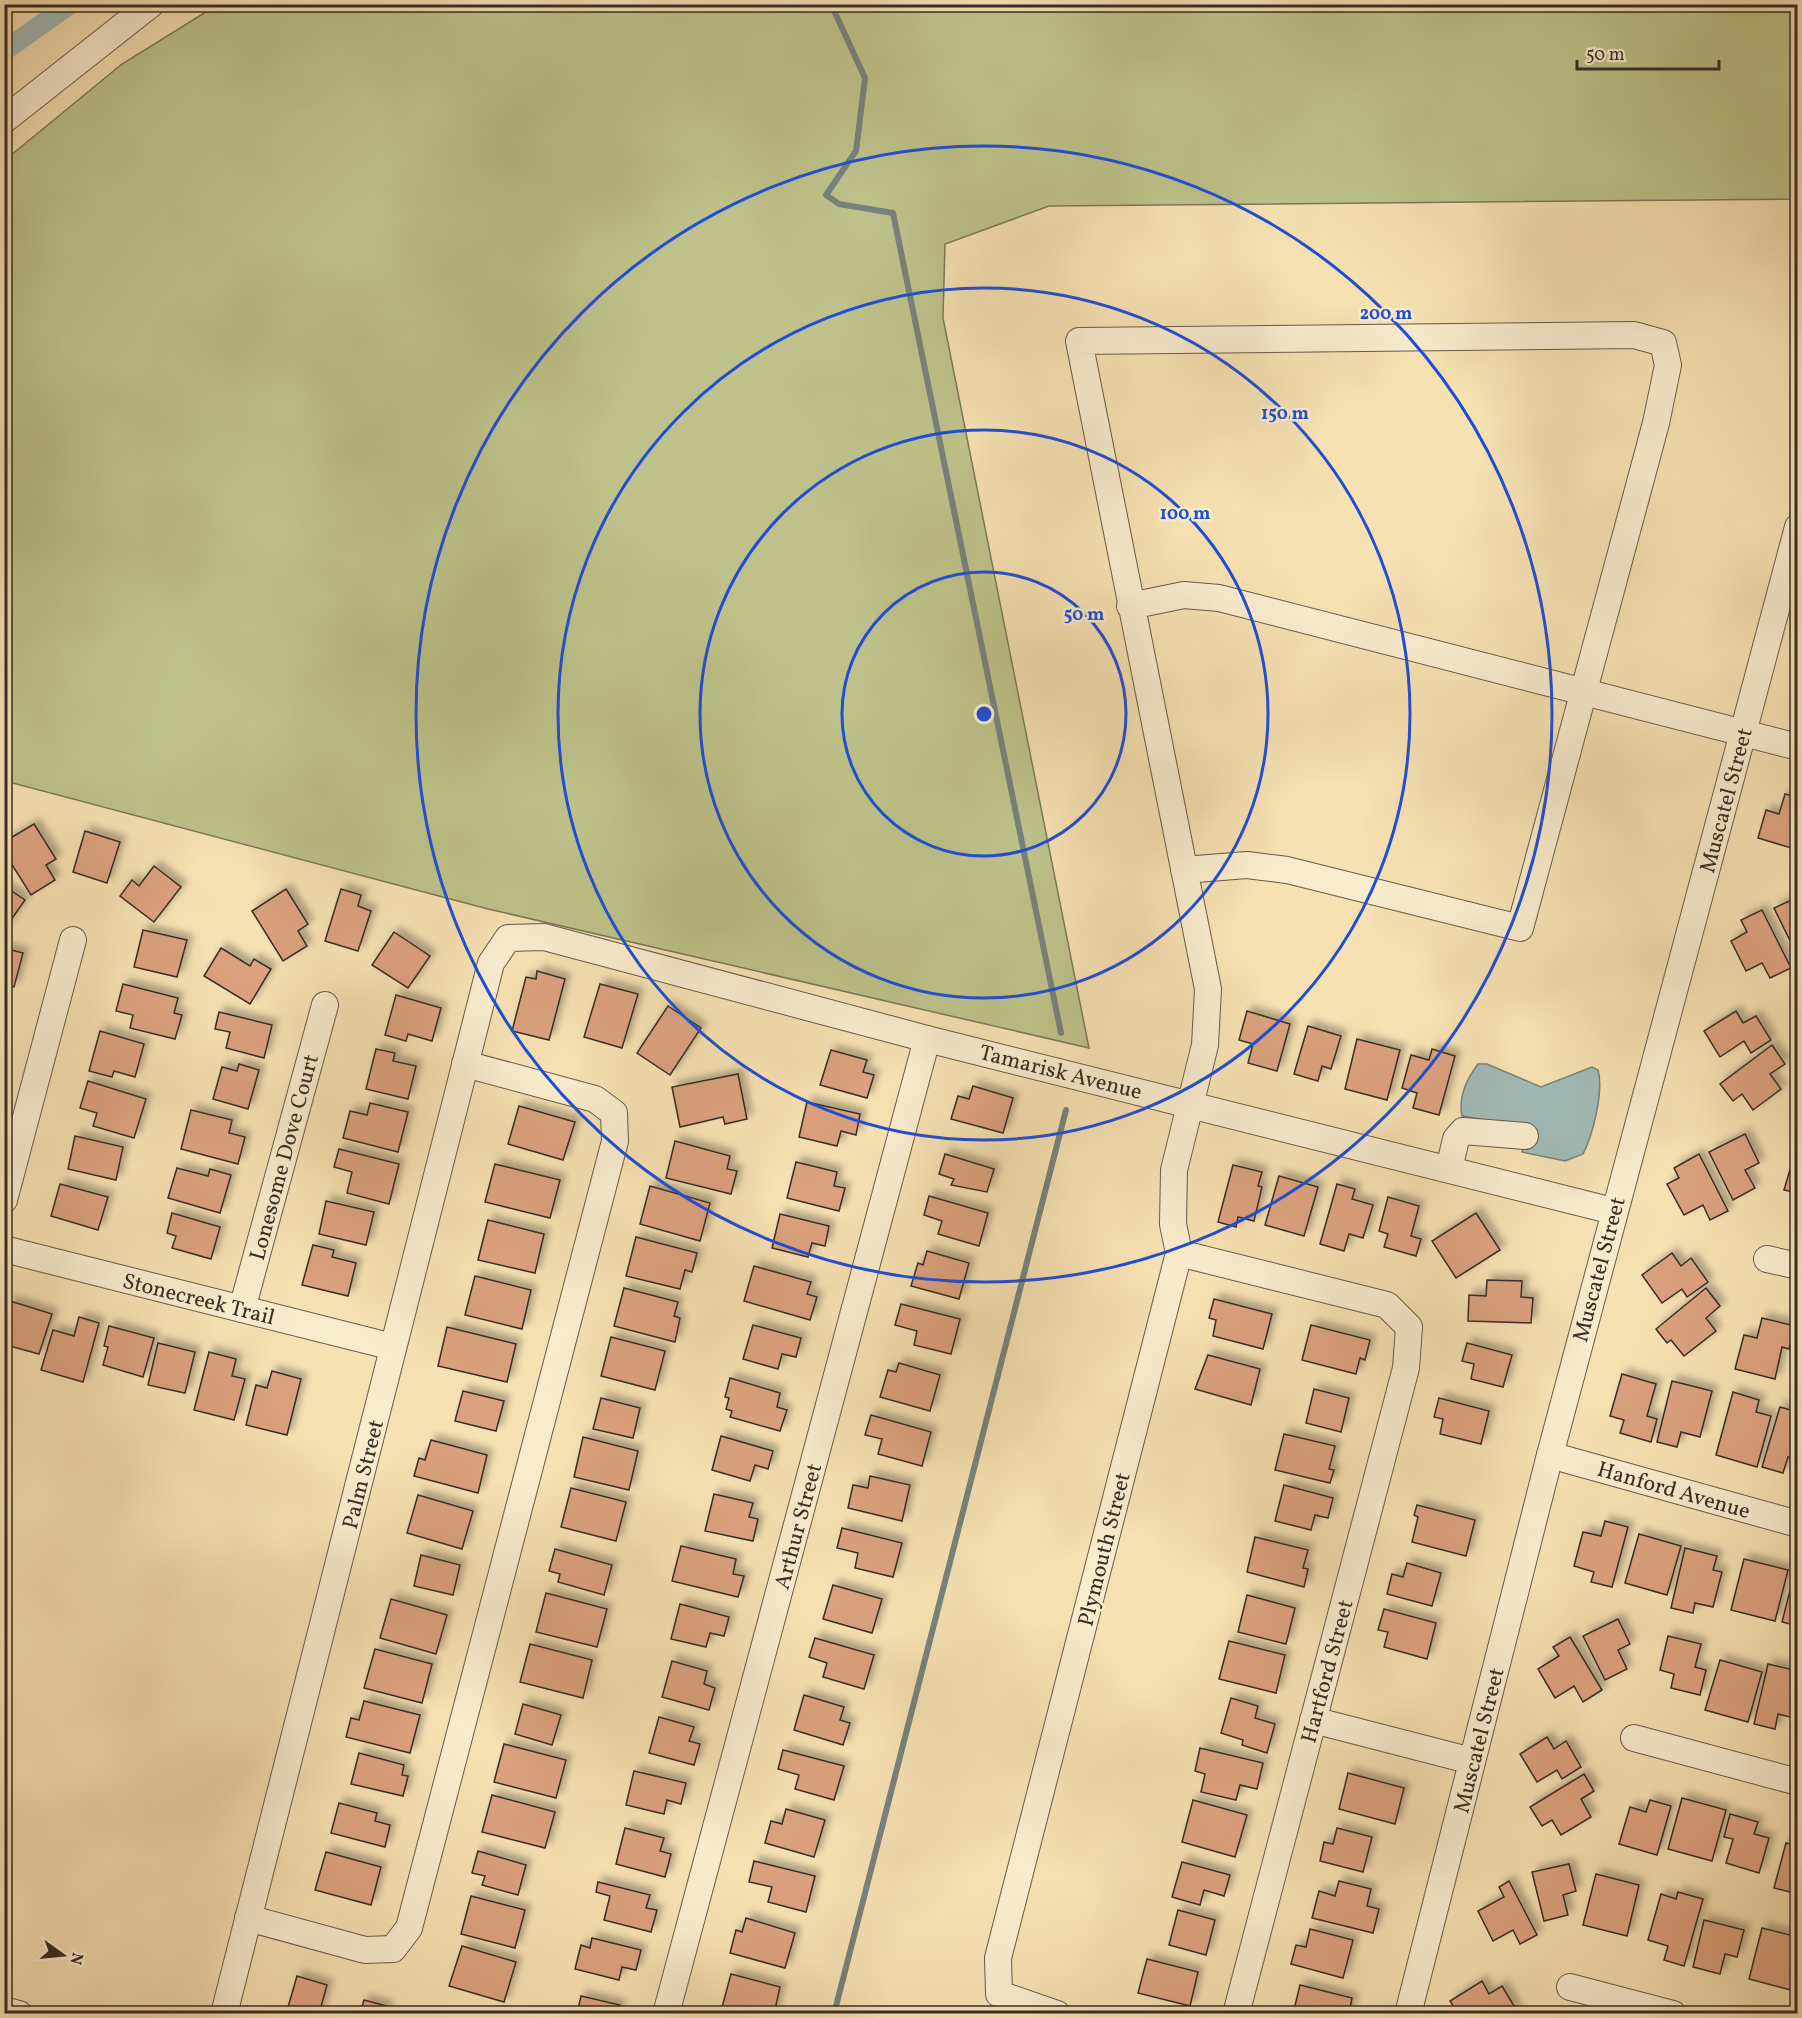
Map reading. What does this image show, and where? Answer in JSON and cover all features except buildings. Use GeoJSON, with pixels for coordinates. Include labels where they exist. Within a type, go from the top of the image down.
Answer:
{"type":"FeatureCollection","features":[{"type":"Feature","properties":{"kind":"street"},"geometry":{"type":"LineString","coordinates":[[4,120],[150,4]]}},
{"type":"Feature","properties":{"kind":"street","name":"Plymouth Street"},"geometry":{"type":"LineString","coordinates":[[1057,2013],[999,1994],[998,1958],[1179,1253],[1173,1224],[1174,1170],[1204,1045],[1208,990],[1079,341],[1635,335],[1663,343],[1668,364],[1656,423],[1584,691]]}},
{"type":"Feature","properties":{"kind":"street","name":"Muscatel Street"},"geometry":{"type":"LineString","coordinates":[[1408,2013],[1613,1211],[1797,527]]}},
{"type":"Feature","properties":{"kind":"street"},"geometry":{"type":"LineString","coordinates":[[1130,606],[1184,595],[1219,598],[1797,747]]}},
{"type":"Feature","properties":{"kind":"street"},"geometry":{"type":"LineString","coordinates":[[1184,870],[1247,864],[1287,870],[1520,928],[1584,691]]}},
{"type":"Feature","properties":{"kind":"street","name":"Tamarisk Avenue"},"geometry":{"type":"LineString","coordinates":[[508,938],[544,937],[927,1039],[1190,1103],[1613,1211]]}},
{"type":"Feature","properties":{"kind":"street","name":"Palm Street"},"geometry":{"type":"LineString","coordinates":[[224,2013],[491,963],[508,938]]}},
{"type":"Feature","properties":{"kind":"street"},"geometry":{"type":"LineString","coordinates":[[4,1200],[73,940]]}},
{"type":"Feature","properties":{"kind":"street","name":"Lonesome Dove Court"},"geometry":{"type":"LineString","coordinates":[[242,1309],[325,1005]]}},
{"type":"Feature","properties":{"kind":"street","name":"Arthur Street"},"geometry":{"type":"LineString","coordinates":[[666,2013],[927,1039]]}},
{"type":"Feature","properties":{"kind":"street"},"geometry":{"type":"LineString","coordinates":[[248,1918],[364,1950],[393,1949],[409,1928],[615,1141],[614,1113],[595,1098],[465,1064]]}},
{"type":"Feature","properties":{"kind":"street"},"geometry":{"type":"LineString","coordinates":[[1449,1169],[1456,1139],[1463,1131],[1525,1136]]}},
{"type":"Feature","properties":{"kind":"street","name":"Stonecreek Trail"},"geometry":{"type":"LineString","coordinates":[[4,1249],[393,1347]]}},
{"type":"Feature","properties":{"kind":"street","name":"Hartford Street"},"geometry":{"type":"LineString","coordinates":[[1179,1253],[1387,1305],[1409,1327],[1406,1368],[1236,2013]]}},
{"type":"Feature","properties":{"kind":"street"},"geometry":{"type":"LineString","coordinates":[[1767,1259],[1797,1266]]}},
{"type":"Feature","properties":{"kind":"street","name":"Hanford Avenue"},"geometry":{"type":"LineString","coordinates":[[1550,1455],[1797,1524]]}},
{"type":"Feature","properties":{"kind":"street"},"geometry":{"type":"LineString","coordinates":[[1313,1720],[1472,1761]]}},
{"type":"Feature","properties":{"kind":"street"},"geometry":{"type":"LineString","coordinates":[[1634,1738],[1797,1782]]}},
{"type":"Feature","properties":{"kind":"street"},"geometry":{"type":"LineString","coordinates":[[1570,1987],[1673,2013]]}},
{"type":"Feature","properties":{"kind":"street"},"geometry":{"type":"LineString","coordinates":[[4,2010],[19,2013]]}},
{"type":"Feature","properties":{"kind":"green space"},"geometry":{"type":"Polygon","coordinates":[[[217,5],[1797,5],[1797,199],[1049,206],[945,244],[943,318],[1089,1048],[488,909],[5,781],[5,160],[122,64],[217,5]]]}},
{"type":"Feature","properties":{"kind":"water"},"geometry":{"type":"Polygon","coordinates":[[[1478,1064],[1487,1064],[1541,1087],[1592,1067],[1598,1070],[1600,1089],[1596,1112],[1583,1154],[1565,1161],[1522,1152],[1527,1127],[1462,1116],[1461,1102],[1464,1088],[1478,1064]]]}},
{"type":"Feature","properties":{"kind":"waterway"},"geometry":{"type":"LineString","coordinates":[[4,51],[70,4]]}},
{"type":"Feature","properties":{"kind":"waterway"},"geometry":{"type":"LineString","coordinates":[[831,4],[865,78],[856,151],[826,195],[839,204],[893,213],[1061,1033]]}},
{"type":"Feature","properties":{"kind":"waterway"},"geometry":{"type":"LineString","coordinates":[[834,2014],[1066,1110]]}}]}
